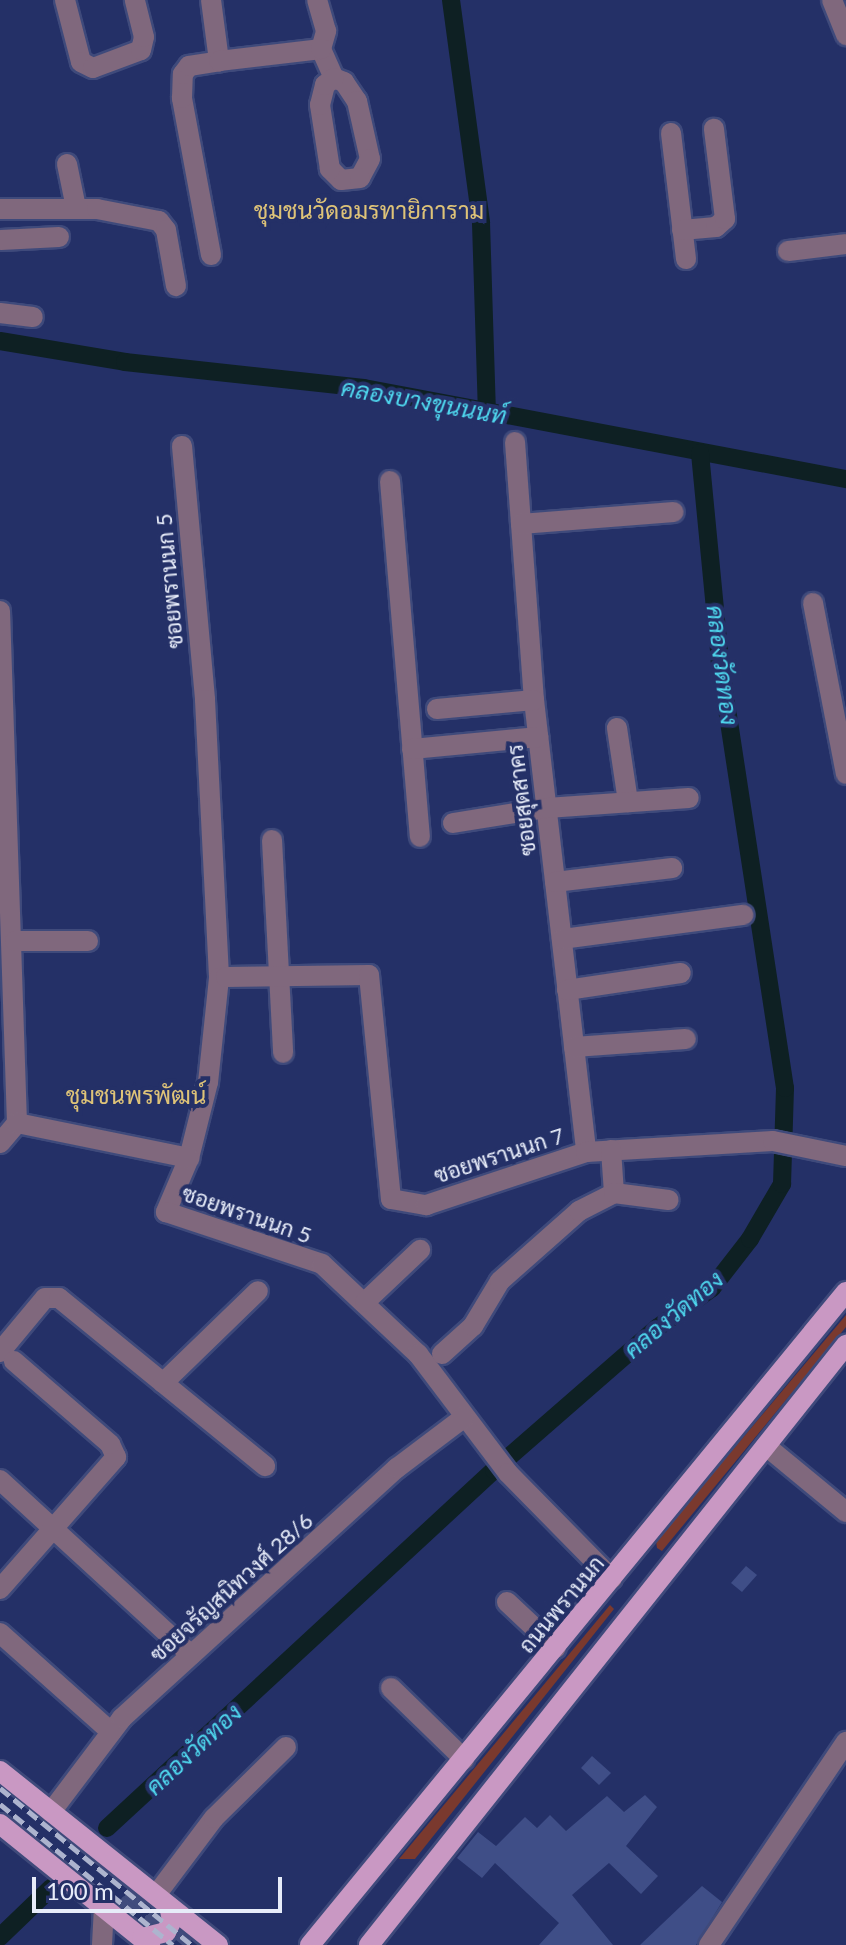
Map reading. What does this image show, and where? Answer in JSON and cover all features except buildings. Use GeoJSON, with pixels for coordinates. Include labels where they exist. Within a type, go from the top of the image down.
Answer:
{"type":"FeatureCollection","features":[{"type":"Feature","properties":{"kind":"main road","name":"ถนนพรานนก"},"geometry":{"type":"LineString","coordinates":[[310,1945],[842,1301]]}},
{"type":"Feature","properties":{"kind":"main road"},"geometry":{"type":"LineString","coordinates":[[369,1945],[846,1345]]}},
{"type":"Feature","properties":{"kind":"main road"},"geometry":{"type":"LineString","coordinates":[[0,1771],[218,1945]]}},
{"type":"Feature","properties":{"kind":"main road"},"geometry":{"type":"LineString","coordinates":[[0,1784],[117,1900],[146,1942],[166,1932],[172,1920],[162,1901]]}},
{"type":"Feature","properties":{"kind":"main road"},"geometry":{"type":"LineString","coordinates":[[0,1809],[117,1900]]}},
{"type":"Feature","properties":{"kind":"main road"},"geometry":{"type":"LineString","coordinates":[[0,1824],[117,1900]]}},
{"type":"Feature","properties":{"kind":"street"},"geometry":{"type":"LineString","coordinates":[[65,0],[81,62],[93,68],[141,50],[144,37],[135,0]]}},
{"type":"Feature","properties":{"kind":"street"},"geometry":{"type":"LineString","coordinates":[[211,0],[219,61]]}},
{"type":"Feature","properties":{"kind":"street"},"geometry":{"type":"LineString","coordinates":[[317,0],[326,31],[321,49],[334,78]]}},
{"type":"Feature","properties":{"kind":"street"},"geometry":{"type":"LineString","coordinates":[[838,4],[846,35]]}},
{"type":"Feature","properties":{"kind":"street"},"geometry":{"type":"LineString","coordinates":[[211,255],[182,98],[186,69],[219,61],[321,49]]}},
{"type":"Feature","properties":{"kind":"street"},"geometry":{"type":"LineString","coordinates":[[682,230],[716,227],[725,219],[714,129]]}},
{"type":"Feature","properties":{"kind":"street"},"geometry":{"type":"LineString","coordinates":[[671,133],[686,259]]}},
{"type":"Feature","properties":{"kind":"street"},"geometry":{"type":"LineString","coordinates":[[67,164],[76,208]]}},
{"type":"Feature","properties":{"kind":"street"},"geometry":{"type":"LineString","coordinates":[[0,209],[76,208],[159,221],[166,230],[176,286]]}},
{"type":"Feature","properties":{"kind":"street"},"geometry":{"type":"LineString","coordinates":[[0,241],[59,237]]}},
{"type":"Feature","properties":{"kind":"street"},"geometry":{"type":"LineString","coordinates":[[788,251],[846,244]]}},
{"type":"Feature","properties":{"kind":"street"},"geometry":{"type":"LineString","coordinates":[[0,313],[33,317]]}},
{"type":"Feature","properties":{"kind":"street","name":"ซอยสุดสาคร"},"geometry":{"type":"LineString","coordinates":[[515,442],[534,700],[567,990],[578,1024],[574,1047],[586,1152]]}},
{"type":"Feature","properties":{"kind":"street","name":"ซอยพรานนก 5"},"geometry":{"type":"LineString","coordinates":[[182,446],[205,700],[219,978],[208,1082],[189,1158],[168,1206],[169,1218],[322,1264],[418,1354],[463,1418],[508,1473],[612,1579]]}},
{"type":"Feature","properties":{"kind":"street"},"geometry":{"type":"LineString","coordinates":[[390,481],[420,837]]}},
{"type":"Feature","properties":{"kind":"street"},"geometry":{"type":"LineString","coordinates":[[521,524],[674,512]]}},
{"type":"Feature","properties":{"kind":"street"},"geometry":{"type":"LineString","coordinates":[[813,603],[846,774]]}},
{"type":"Feature","properties":{"kind":"street"},"geometry":{"type":"LineString","coordinates":[[0,611],[15,941],[17,1123],[0,1143]]}},
{"type":"Feature","properties":{"kind":"street"},"geometry":{"type":"LineString","coordinates":[[437,709],[534,700]]}},
{"type":"Feature","properties":{"kind":"street"},"geometry":{"type":"LineString","coordinates":[[617,728],[628,802]]}},
{"type":"Feature","properties":{"kind":"street"},"geometry":{"type":"LineString","coordinates":[[412,749],[538,737]]}},
{"type":"Feature","properties":{"kind":"street"},"geometry":{"type":"LineString","coordinates":[[453,823],[547,808],[689,798]]}},
{"type":"Feature","properties":{"kind":"street"},"geometry":{"type":"LineString","coordinates":[[272,840],[283,1053]]}},
{"type":"Feature","properties":{"kind":"street"},"geometry":{"type":"LineString","coordinates":[[555,882],[672,868]]}},
{"type":"Feature","properties":{"kind":"street"},"geometry":{"type":"LineString","coordinates":[[562,939],[743,915]]}},
{"type":"Feature","properties":{"kind":"street"},"geometry":{"type":"LineString","coordinates":[[15,941],[88,941]]}},
{"type":"Feature","properties":{"kind":"street","name":"ซอยพรานนก 7"},"geometry":{"type":"LineString","coordinates":[[226,977],[365,973],[372,979],[391,1199],[426,1205],[586,1152],[773,1141],[846,1156]]}},
{"type":"Feature","properties":{"kind":"street"},"geometry":{"type":"LineString","coordinates":[[567,990],[681,973]]}},
{"type":"Feature","properties":{"kind":"street"},"geometry":{"type":"LineString","coordinates":[[574,1047],[686,1039]]}},
{"type":"Feature","properties":{"kind":"street"},"geometry":{"type":"LineString","coordinates":[[17,1123],[189,1158]]}},
{"type":"Feature","properties":{"kind":"street"},"geometry":{"type":"LineString","coordinates":[[611,1150],[614,1193]]}},
{"type":"Feature","properties":{"kind":"street"},"geometry":{"type":"LineString","coordinates":[[442,1354],[466,1334],[500,1281],[536,1244],[579,1211],[614,1193],[669,1200]]}},
{"type":"Feature","properties":{"kind":"street"},"geometry":{"type":"LineString","coordinates":[[365,1302],[420,1250]]}},
{"type":"Feature","properties":{"kind":"street"},"geometry":{"type":"LineString","coordinates":[[163,1383],[258,1291]]}},
{"type":"Feature","properties":{"kind":"street"},"geometry":{"type":"LineString","coordinates":[[0,1589],[113,1463],[115,1450],[7,1357],[50,1295],[265,1466]]}},
{"type":"Feature","properties":{"kind":"street","name":"ซอยจรัญสนิทวงศ์ 28/6"},"geometry":{"type":"LineString","coordinates":[[51,1812],[111,1732],[191,1655],[397,1468],[463,1418]]}},
{"type":"Feature","properties":{"kind":"street"},"geometry":{"type":"LineString","coordinates":[[766,1446],[846,1512]]}},
{"type":"Feature","properties":{"kind":"street"},"geometry":{"type":"LineString","coordinates":[[0,1480],[191,1655]]}},
{"type":"Feature","properties":{"kind":"street"},"geometry":{"type":"LineString","coordinates":[[507,1602],[556,1648]]}},
{"type":"Feature","properties":{"kind":"street"},"geometry":{"type":"LineString","coordinates":[[0,1633],[111,1732]]}},
{"type":"Feature","properties":{"kind":"street"},"geometry":{"type":"LineString","coordinates":[[391,1688],[464,1759]]}},
{"type":"Feature","properties":{"kind":"street"},"geometry":{"type":"LineString","coordinates":[[709,1945],[846,1742]]}},
{"type":"Feature","properties":{"kind":"street"},"geometry":{"type":"LineString","coordinates":[[162,1901],[214,1818],[286,1747]]}},
{"type":"Feature","properties":{"kind":"street"},"geometry":{"type":"LineString","coordinates":[[102,1945],[117,1900]]}},
{"type":"Feature","properties":{"kind":"shaded area"},"geometry":{"type":"Polygon","coordinates":[[[846,1315],[846,1327],[662,1551],[657,1548],[656,1541],[846,1315]]]}},
{"type":"Feature","properties":{"kind":"shaded area"},"geometry":{"type":"Polygon","coordinates":[[[610,1605],[614,1609],[415,1859],[399,1859],[610,1605]]]}},
{"type":"Feature","properties":{"kind":"waterway","name":"คลองวัดทอง"},"geometry":{"type":"LineString","coordinates":[[451,0],[481,223],[487,409]]}},
{"type":"Feature","properties":{"kind":"waterway","name":"คลองบางขุนนนท์"},"geometry":{"type":"LineString","coordinates":[[0,341],[125,362],[364,388],[846,479]]}},
{"type":"Feature","properties":{"kind":"waterway","name":"คลองวัดทอง"},"geometry":{"type":"LineString","coordinates":[[107,1828],[494,1470],[657,1328],[712,1288],[750,1239],[782,1184],[785,1088],[720,661],[700,453]]}},
{"type":"Feature","properties":{"kind":"waterway","name":"คลองวัดทอง"},"geometry":{"type":"LineString","coordinates":[[0,1937],[51,1888]]}},
{"type":"Feature","properties":{"kind":"tunnel"},"geometry":{"type":"LineString","coordinates":[[130,1889],[198,1945]]}},
{"type":"Feature","properties":{"kind":"tunnel"},"geometry":{"type":"LineString","coordinates":[[117,1904],[168,1945]]}},
{"type":"Feature","properties":{"kind":"railway"},"geometry":{"type":"LineString","coordinates":[[0,1788],[192,1945]]}},
{"type":"Feature","properties":{"kind":"railway"},"geometry":{"type":"LineString","coordinates":[[0,1804],[173,1945]]}},
{"type":"Feature","properties":{"kind":"district","name":"ชุมชนวัดอมรทายิการาม"},"geometry":{"type":"Point","coordinates":[369,210]}},
{"type":"Feature","properties":{"kind":"district","name":"ชุมชนพรพัฒน์"},"geometry":{"type":"Point","coordinates":[136,1095]}}]}
